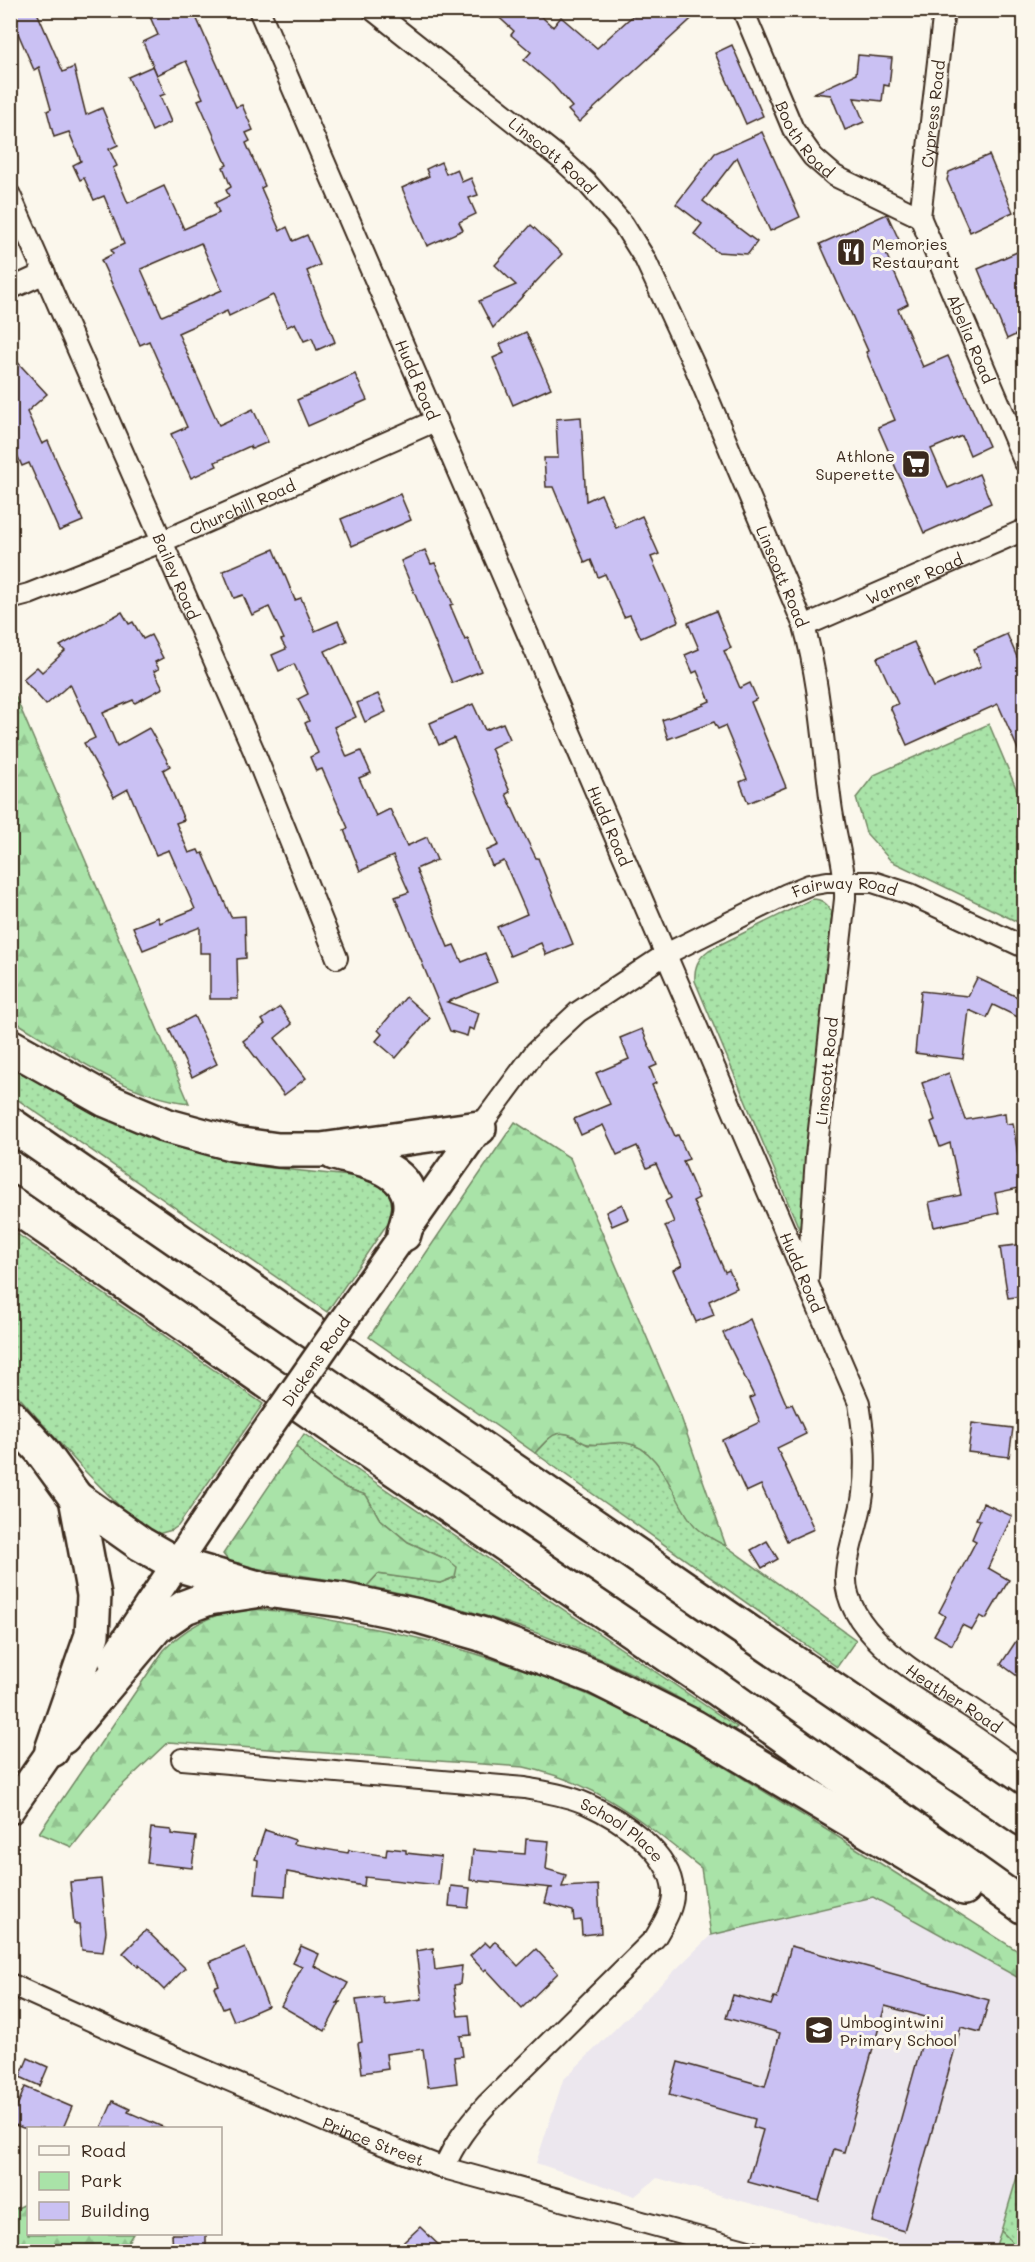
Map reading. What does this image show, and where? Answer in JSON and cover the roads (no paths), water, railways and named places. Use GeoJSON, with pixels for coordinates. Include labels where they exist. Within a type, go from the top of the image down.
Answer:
{"type":"FeatureCollection","features":[{"type":"Feature","properties":{"kind":"highway"},"geometry":{"type":"LineString","coordinates":[[10,1046],[106,1100],[168,1126],[234,1144],[278,1150],[321,1150],[479,1128]]}},
{"type":"Feature","properties":{"kind":"highway"},"geometry":{"type":"LineString","coordinates":[[10,1124],[1024,1819]]}},
{"type":"Feature","properties":{"kind":"highway"},"geometry":{"type":"LineString","coordinates":[[321,1150],[389,1170],[405,1184],[410,1206],[404,1234]]}},
{"type":"Feature","properties":{"kind":"highway"},"geometry":{"type":"LineString","coordinates":[[10,1203],[330,1425],[718,1689],[1024,1907]]}},
{"type":"Feature","properties":{"kind":"highway"},"geometry":{"type":"LineString","coordinates":[[10,1416],[41,1450],[76,1498],[141,1544],[176,1564],[265,1590],[342,1600],[418,1616],[481,1634],[595,1677],[694,1727],[1024,1924]]}},
{"type":"Feature","properties":{"kind":"highway"},"geometry":{"type":"LineString","coordinates":[[52,1750],[92,1635],[94,1595],[76,1498]]}},
{"type":"Feature","properties":{"kind":"highway"},"geometry":{"type":"LineString","coordinates":[[52,1750],[156,1627],[185,1607],[209,1598],[265,1590]]}},
{"type":"Feature","properties":{"kind":"street","name":"Hudd Road"},"geometry":{"type":"LineString","coordinates":[[259,10],[859,1403],[867,1451],[863,1496],[853,1534],[846,1576],[850,1600],[866,1629],[885,1649]]}},
{"type":"Feature","properties":{"kind":"street","name":"Linscott Road"},"geometry":{"type":"LineString","coordinates":[[373,10],[561,159],[623,224],[645,259],[695,367],[804,626],[813,659],[831,806],[845,882],[816,1156],[808,1283]]}},
{"type":"Feature","properties":{"kind":"street","name":"Booth Road"},"geometry":{"type":"LineString","coordinates":[[743,10],[793,129],[813,157],[835,176],[920,217]]}},
{"type":"Feature","properties":{"kind":"street","name":"Cypress Road"},"geometry":{"type":"LineString","coordinates":[[920,217],[944,10]]}},
{"type":"Feature","properties":{"kind":"street","name":"Bailey Road"},"geometry":{"type":"LineString","coordinates":[[10,195],[253,750],[337,958]]}},
{"type":"Feature","properties":{"kind":"street","name":"Abelia Road"},"geometry":{"type":"LineString","coordinates":[[920,217],[1024,460]]}},
{"type":"Feature","properties":{"kind":"street"},"geometry":{"type":"LineString","coordinates":[[10,289],[45,273]]}},
{"type":"Feature","properties":{"kind":"street","name":"Churchill Road"},"geometry":{"type":"LineString","coordinates":[[10,599],[29,594],[161,542],[437,420]]}},
{"type":"Feature","properties":{"kind":"street","name":"Warner Road"},"geometry":{"type":"LineString","coordinates":[[804,626],[1024,530]]}},
{"type":"Feature","properties":{"kind":"street","name":"Fairway Road"},"geometry":{"type":"LineString","coordinates":[[666,954],[809,885],[845,882],[873,882],[910,894],[1024,946]]}},
{"type":"Feature","properties":{"kind":"street","name":"Dickens Road"},"geometry":{"type":"LineString","coordinates":[[10,1810],[243,1464],[479,1128],[536,1051],[578,1012],[666,954]]}},
{"type":"Feature","properties":{"kind":"street","name":"Heather Road"},"geometry":{"type":"LineString","coordinates":[[885,1649],[927,1680],[1024,1744]]}},
{"type":"Feature","properties":{"kind":"street","name":"School Place"},"geometry":{"type":"LineString","coordinates":[[182,1759],[525,1788],[559,1795],[587,1804],[634,1833],[658,1853],[669,1870],[674,1892],[670,1912],[655,1938],[466,2126],[444,2168]]}},
{"type":"Feature","properties":{"kind":"street","name":"Prince Street"},"geometry":{"type":"LineString","coordinates":[[10,1984],[333,2125],[444,2168],[752,2252]]}},
{"type":"Feature","properties":{"kind":"place","name":"Memories Restaurant"},"geometry":{"type":"Point","coordinates":[851,252]}},
{"type":"Feature","properties":{"kind":"place","name":"Athlone Superette"},"geometry":{"type":"Point","coordinates":[916,464]}},
{"type":"Feature","properties":{"kind":"place","name":"Umbogintwini Primary School"},"geometry":{"type":"Point","coordinates":[819,2030]}}]}
